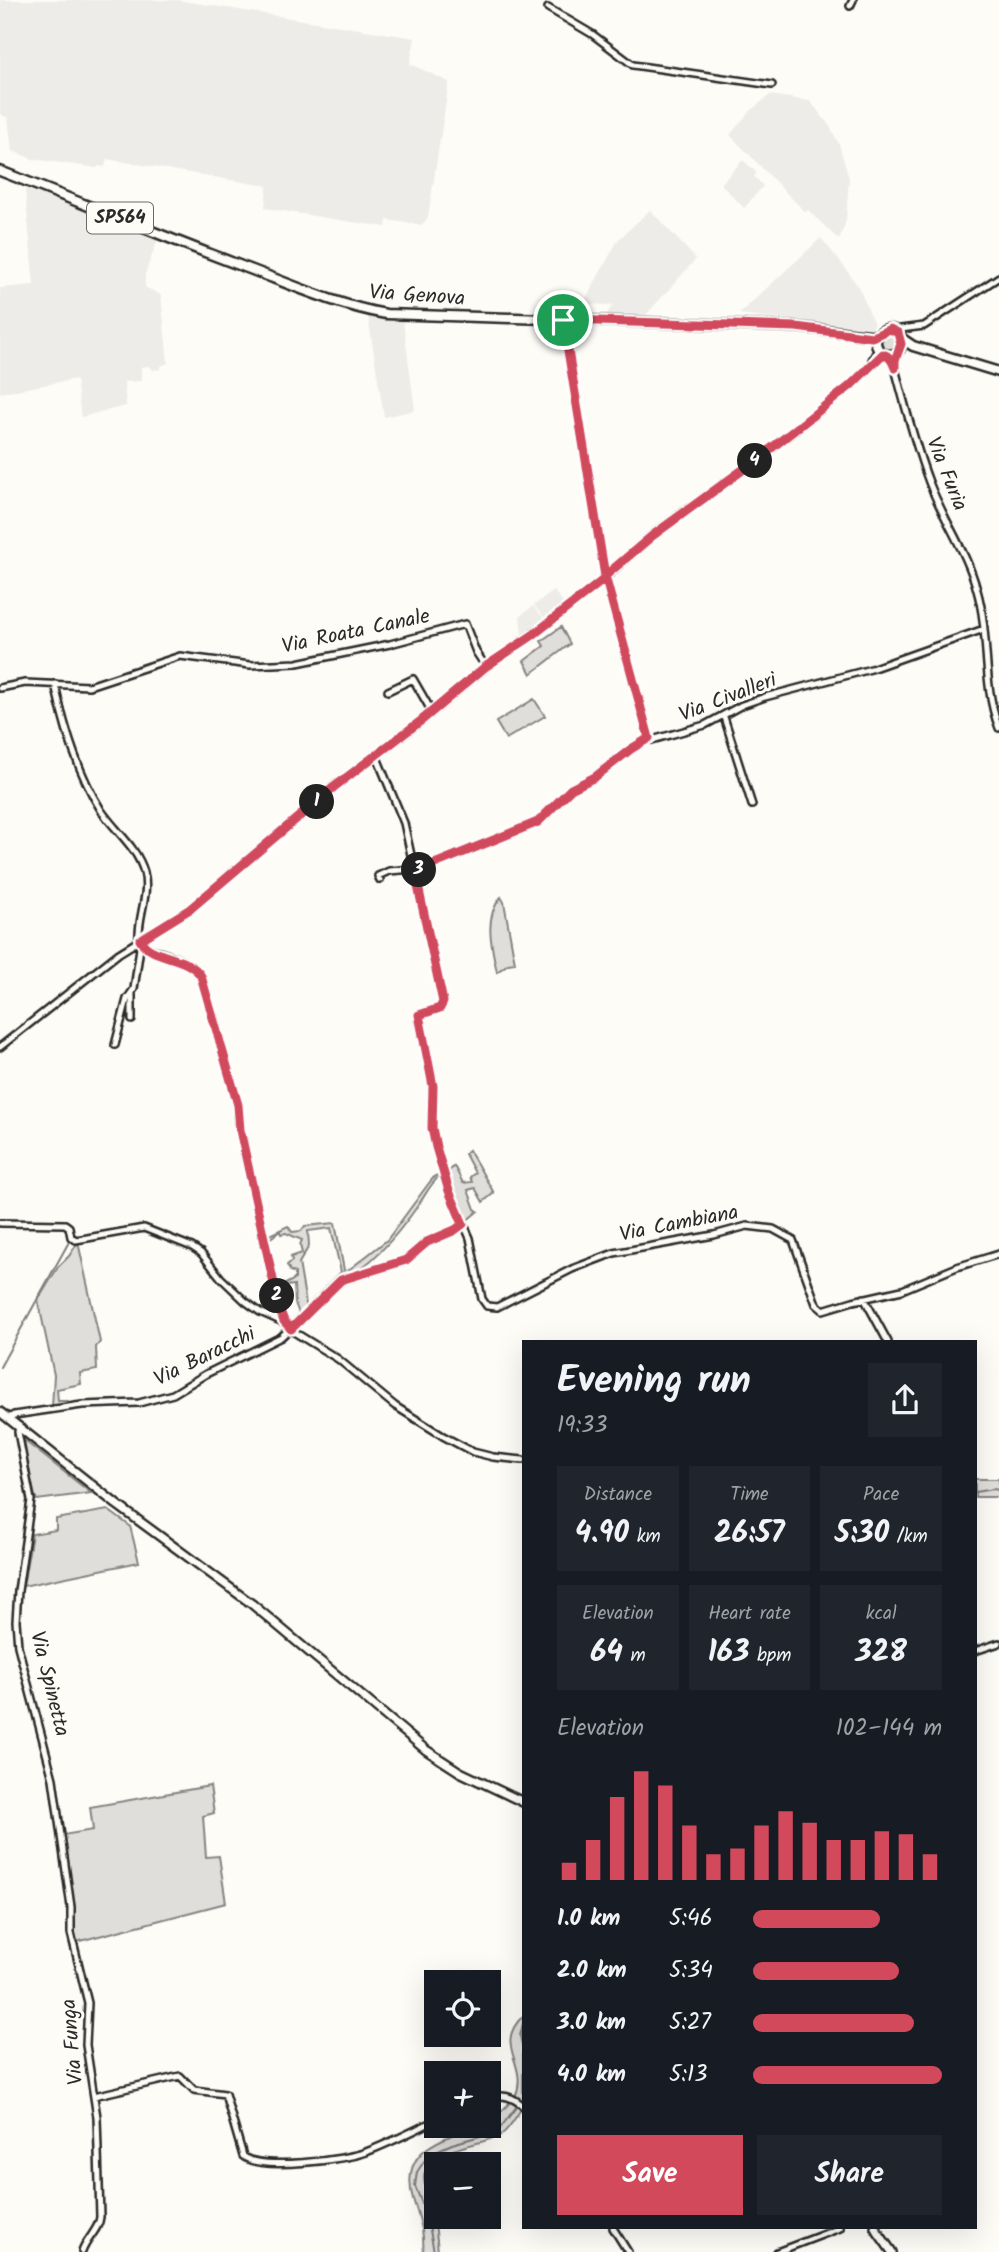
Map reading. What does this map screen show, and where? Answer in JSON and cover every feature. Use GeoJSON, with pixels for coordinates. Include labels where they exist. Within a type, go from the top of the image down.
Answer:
{"type":"FeatureCollection","features":[{"type":"Feature","properties":{"kind":"main road","name":"Via Genova"},"geometry":{"type":"LineString","coordinates":[[0,171],[227,261],[361,310],[386,314],[796,327],[878,336]]}},
{"type":"Feature","properties":{"kind":"main road","name":"SP564"},"geometry":{"type":"LineString","coordinates":[[878,336],[884,330],[900,333]]}},
{"type":"Feature","properties":{"kind":"main road"},"geometry":{"type":"LineString","coordinates":[[900,333],[913,346],[999,372]]}},
{"type":"Feature","properties":{"kind":"main road"},"geometry":{"type":"LineString","coordinates":[[899,350],[900,333]]}},
{"type":"Feature","properties":{"kind":"main road","name":"Via Genova"},"geometry":{"type":"LineString","coordinates":[[856,334],[881,351]]}},
{"type":"Feature","properties":{"kind":"main road"},"geometry":{"type":"LineString","coordinates":[[878,336],[881,351],[913,346]]}},
{"type":"Feature","properties":{"kind":"main road"},"geometry":{"type":"LineString","coordinates":[[0,1412],[116,1504],[238,1593],[426,1750],[460,1772],[522,1802]]}},
{"type":"Feature","properties":{"kind":"main road"},"geometry":{"type":"LineString","coordinates":[[876,2229],[892,2252]]}},
{"type":"Feature","properties":{"kind":"street"},"geometry":{"type":"LineString","coordinates":[[548,8],[592,34],[633,65],[772,85]]}},
{"type":"Feature","properties":{"kind":"street"},"geometry":{"type":"LineString","coordinates":[[900,333],[923,326],[999,277]]}},
{"type":"Feature","properties":{"kind":"street"},"geometry":{"type":"LineString","coordinates":[[380,880],[378,876],[389,871],[414,871],[538,822],[571,789],[595,777],[649,738],[605,576],[563,320]]}},
{"type":"Feature","properties":{"kind":"street","name":"Via Furia"},"geometry":{"type":"LineString","coordinates":[[895,368],[899,350]]}},
{"type":"Feature","properties":{"kind":"street"},"geometry":{"type":"LineString","coordinates":[[0,1047],[118,953],[142,944],[190,909],[334,787],[432,712],[485,667],[533,635],[603,580],[669,522],[759,458],[850,386],[881,351]]}},
{"type":"Feature","properties":{"kind":"street","name":"Via Furia"},"geometry":{"type":"LineString","coordinates":[[881,351],[893,361],[929,483],[970,566],[978,591],[992,708],[999,728]]}},
{"type":"Feature","properties":{"kind":"street","name":"Via Roata Canale"},"geometry":{"type":"LineString","coordinates":[[0,688],[25,683],[96,684],[180,656],[250,664],[297,663],[390,644],[465,624],[475,652],[485,667]]}},
{"type":"Feature","properties":{"kind":"street","name":"Via Civalleri"},"geometry":{"type":"LineString","coordinates":[[649,738],[652,740],[672,735],[765,697],[871,669],[984,629]]}},
{"type":"Feature","properties":{"kind":"street"},"geometry":{"type":"LineString","coordinates":[[388,691],[413,679],[432,712]]}},
{"type":"Feature","properties":{"kind":"street"},"geometry":{"type":"LineString","coordinates":[[55,684],[63,716],[90,790],[108,820],[129,844],[143,869],[145,886],[142,944],[132,994],[132,1020]]}},
{"type":"Feature","properties":{"kind":"street"},"geometry":{"type":"LineString","coordinates":[[724,716],[752,805]]}},
{"type":"Feature","properties":{"kind":"street"},"geometry":{"type":"LineString","coordinates":[[376,755],[404,822],[443,1002],[440,1008],[419,1015],[433,1086],[432,1128],[444,1179],[463,1224]]}},
{"type":"Feature","properties":{"kind":"street"},"geometry":{"type":"LineString","coordinates":[[142,944],[183,962],[201,976],[238,1105],[240,1130],[280,1311],[285,1323]]}},
{"type":"Feature","properties":{"kind":"street"},"geometry":{"type":"LineString","coordinates":[[115,1045],[127,999],[132,994]]}},
{"type":"Feature","properties":{"kind":"street"},"geometry":{"type":"LineString","coordinates":[[0,1223],[65,1224],[69,1227],[71,1237],[76,1240],[144,1228],[201,1253],[244,1301],[260,1312],[285,1323],[354,1371],[395,1406],[443,1436],[483,1455],[522,1460]]}},
{"type":"Feature","properties":{"kind":"street","name":"Via Cambiana"},"geometry":{"type":"LineString","coordinates":[[463,1224],[470,1238],[482,1299],[484,1304],[491,1308],[593,1259],[747,1226],[773,1229],[793,1240],[819,1309],[827,1310],[863,1298],[902,1290],[957,1267],[999,1254]]}},
{"type":"Feature","properties":{"kind":"street","name":"Via Baracchi"},"geometry":{"type":"LineString","coordinates":[[9,1418],[72,1406],[148,1402],[178,1391],[281,1337],[341,1280],[406,1260],[427,1242],[463,1224]]}},
{"type":"Feature","properties":{"kind":"street"},"geometry":{"type":"LineString","coordinates":[[863,1298],[887,1340]]}},
{"type":"Feature","properties":{"kind":"street","name":"Via Spinetta"},"geometry":{"type":"LineString","coordinates":[[19,1426],[31,1500],[18,1591],[18,1646],[53,1779],[65,1868]]}},
{"type":"Feature","properties":{"kind":"street"},"geometry":{"type":"LineString","coordinates":[[977,1650],[999,1643]]}},
{"type":"Feature","properties":{"kind":"street","name":"Via Funga"},"geometry":{"type":"LineString","coordinates":[[65,1868],[71,1907],[71,1933],[89,2003],[86,2045],[94,2096],[100,2167],[99,2224],[85,2242],[82,2252]]}},
{"type":"Feature","properties":{"kind":"street"},"geometry":{"type":"LineString","coordinates":[[94,2096],[180,2076],[194,2090],[225,2094],[243,2157],[257,2163],[287,2163],[364,2153],[424,2126]]}},
{"type":"Feature","properties":{"kind":"street"},"geometry":{"type":"LineString","coordinates":[[501,2095],[522,2104]]}},
{"type":"Feature","properties":{"kind":"street"},"geometry":{"type":"LineString","coordinates":[[614,2229],[628,2252]]}},
{"type":"Feature","properties":{"kind":"street"},"geometry":{"type":"LineString","coordinates":[[777,2252],[837,2229]]}},
{"type":"Feature","properties":{"kind":"shaded area"},"geometry":{"type":"Polygon","coordinates":[[[0,0],[177,0],[415,38],[410,64],[449,82],[428,217],[420,225],[387,220],[386,227],[339,220],[265,208],[267,186],[107,159],[105,167],[97,168],[33,159],[12,151],[8,118],[0,114],[0,0]]]}},
{"type":"Feature","properties":{"kind":"shaded area"},"geometry":{"type":"Polygon","coordinates":[[[770,95],[810,101],[829,125],[839,144],[849,179],[846,221],[839,240],[808,210],[805,212],[730,135],[750,111],[770,95]]]}},
{"type":"Feature","properties":{"kind":"shaded area"},"geometry":{"type":"Polygon","coordinates":[[[743,160],[757,173],[754,176],[763,186],[744,208],[721,184],[743,160]]]}},
{"type":"Feature","properties":{"kind":"shaded area"},"geometry":{"type":"Polygon","coordinates":[[[25,189],[77,206],[158,239],[145,274],[145,287],[161,295],[168,363],[161,366],[161,369],[141,367],[141,381],[124,382],[126,406],[81,417],[76,379],[0,393],[0,288],[34,285],[25,189]]]}},
{"type":"Feature","properties":{"kind":"shaded area"},"geometry":{"type":"Polygon","coordinates":[[[650,210],[696,259],[646,315],[606,315],[613,305],[583,304],[618,240],[650,210]]]}},
{"type":"Feature","properties":{"kind":"shaded area"},"geometry":{"type":"Polygon","coordinates":[[[821,238],[859,288],[874,324],[872,330],[739,314],[821,238]]]}},
{"type":"Feature","properties":{"kind":"shaded area"},"geometry":{"type":"Polygon","coordinates":[[[368,317],[403,321],[415,410],[384,417],[368,317]]]}},
{"type":"Feature","properties":{"kind":"shaded area"},"geometry":{"type":"Polygon","coordinates":[[[889,332],[896,335],[899,342],[896,349],[889,352],[882,349],[879,342],[882,335],[889,332]]]}},
{"type":"Feature","properties":{"kind":"shaded area"},"geometry":{"type":"Polygon","coordinates":[[[554,591],[565,605],[544,618],[534,605],[554,591]]]}},
{"type":"Feature","properties":{"kind":"shaded area"},"geometry":{"type":"Polygon","coordinates":[[[533,606],[544,619],[522,636],[520,616],[533,606]]]}},
{"type":"Feature","properties":{"kind":"shaded area"},"geometry":{"type":"Polygon","coordinates":[[[561,627],[570,644],[531,674],[524,661],[544,646],[541,641],[561,627]]]}},
{"type":"Feature","properties":{"kind":"shaded area"},"geometry":{"type":"Polygon","coordinates":[[[534,699],[545,716],[506,739],[496,722],[534,699]]]}},
{"type":"Feature","properties":{"kind":"shaded area"},"geometry":{"type":"Polygon","coordinates":[[[501,897],[515,963],[508,964],[497,972],[490,933],[492,914],[501,897]]]}},
{"type":"Feature","properties":{"kind":"shaded area"},"geometry":{"type":"Polygon","coordinates":[[[469,1150],[494,1193],[483,1202],[475,1188],[468,1190],[478,1211],[465,1222],[453,1198],[446,1174],[454,1166],[463,1183],[472,1182],[470,1177],[475,1173],[465,1154],[469,1150]]]}},
{"type":"Feature","properties":{"kind":"shaded area"},"geometry":{"type":"Polygon","coordinates":[[[442,1174],[386,1246],[366,1265],[345,1278],[346,1272],[387,1240],[429,1183],[435,1176],[442,1174]]]}},
{"type":"Feature","properties":{"kind":"shaded area"},"geometry":{"type":"Polygon","coordinates":[[[335,1223],[344,1270],[342,1279],[310,1307],[312,1301],[341,1272],[331,1228],[308,1231],[309,1246],[299,1263],[307,1310],[300,1316],[295,1303],[294,1285],[280,1287],[295,1279],[295,1273],[290,1271],[287,1265],[292,1261],[291,1257],[302,1253],[302,1240],[286,1233],[281,1234],[280,1231],[269,1239],[265,1237],[288,1226],[292,1232],[301,1231],[305,1226],[335,1223]]]}},
{"type":"Feature","properties":{"kind":"shaded area"},"geometry":{"type":"Polygon","coordinates":[[[78,1242],[100,1342],[96,1347],[97,1370],[80,1373],[81,1384],[57,1389],[58,1401],[68,1401],[69,1405],[52,1407],[54,1375],[38,1300],[58,1267],[78,1242]]]}},
{"type":"Feature","properties":{"kind":"shaded area"},"geometry":{"type":"Polygon","coordinates":[[[21,1438],[91,1493],[37,1500],[21,1438]]]}},
{"type":"Feature","properties":{"kind":"shaded area"},"geometry":{"type":"Polygon","coordinates":[[[977,1479],[999,1479],[999,1497],[977,1497],[977,1479]]]}},
{"type":"Feature","properties":{"kind":"shaded area"},"geometry":{"type":"Polygon","coordinates":[[[108,1510],[130,1526],[139,1562],[23,1586],[32,1534],[56,1530],[56,1519],[108,1510]]]}},
{"type":"Feature","properties":{"kind":"shaded area"},"geometry":{"type":"Polygon","coordinates":[[[210,1786],[214,1813],[203,1816],[206,1857],[219,1856],[226,1903],[76,1942],[63,1835],[93,1830],[90,1807],[210,1786]]]}},
{"type":"Feature","properties":{"kind":"shaded area"},"geometry":{"type":"Polygon","coordinates":[[[522,2017],[522,2101],[515,2097],[518,2075],[511,2046],[514,2027],[522,2017]]]}},
{"type":"Feature","properties":{"kind":"shaded area"},"geometry":{"type":"Polygon","coordinates":[[[512,2100],[522,2108],[501,2134],[501,2112],[512,2100]]]}},
{"type":"Feature","properties":{"kind":"shaded area"},"geometry":{"type":"Polygon","coordinates":[[[446,2138],[493,2138],[447,2152],[424,2152],[424,2229],[435,2229],[438,2252],[423,2252],[422,2231],[410,2185],[411,2172],[421,2154],[439,2141],[446,2138]]]}},
{"type":"Feature","properties":{"kind":"waterway"},"geometry":{"type":"LineString","coordinates":[[0,1367],[70,1240]]}},
{"type":"Feature","properties":{"kind":"waterway"},"geometry":{"type":"LineString","coordinates":[[86,1484],[187,1561]]}},
{"type":"Feature","properties":{"kind":"waterway"},"geometry":{"type":"LineString","coordinates":[[977,1492],[999,1490]]}},
{"type":"Feature","properties":{"kind":"waterway"},"geometry":{"type":"LineString","coordinates":[[203,1573],[217,1583]]}},
{"type":"Feature","properties":{"kind":"waterway"},"geometry":{"type":"LineString","coordinates":[[244,1603],[254,1610]]}},
{"type":"Feature","properties":{"kind":"waterway"},"geometry":{"type":"LineString","coordinates":[[411,1742],[436,1763],[510,1801]]}},
{"type":"Feature","properties":{"kind":"waterway"},"geometry":{"type":"LineString","coordinates":[[522,2027],[522,2045]]}},
{"type":"Feature","properties":{"kind":"waterway"},"geometry":{"type":"LineString","coordinates":[[434,2252],[428,2219],[415,2186],[417,2172],[429,2154],[452,2144],[498,2131],[522,2099]]}},
{"type":"Feature","properties":{"kind":"route"},"geometry":{"type":"LineString","coordinates":[[563,320],[605,576],[603,580],[533,635],[485,667],[422,720],[365,762],[190,909],[140,940],[146,947],[183,962],[201,976],[238,1105],[240,1130],[280,1311],[291,1329],[341,1280],[406,1260],[430,1240],[463,1224],[444,1179],[432,1128],[433,1086],[419,1015],[440,1008],[443,1002],[415,872],[538,822],[571,789],[595,777],[649,738],[605,576],[686,509],[759,458],[850,386],[876,358],[886,355],[893,361],[895,368],[901,344],[898,333],[890,329],[872,337],[822,328],[563,320]]}}]}
